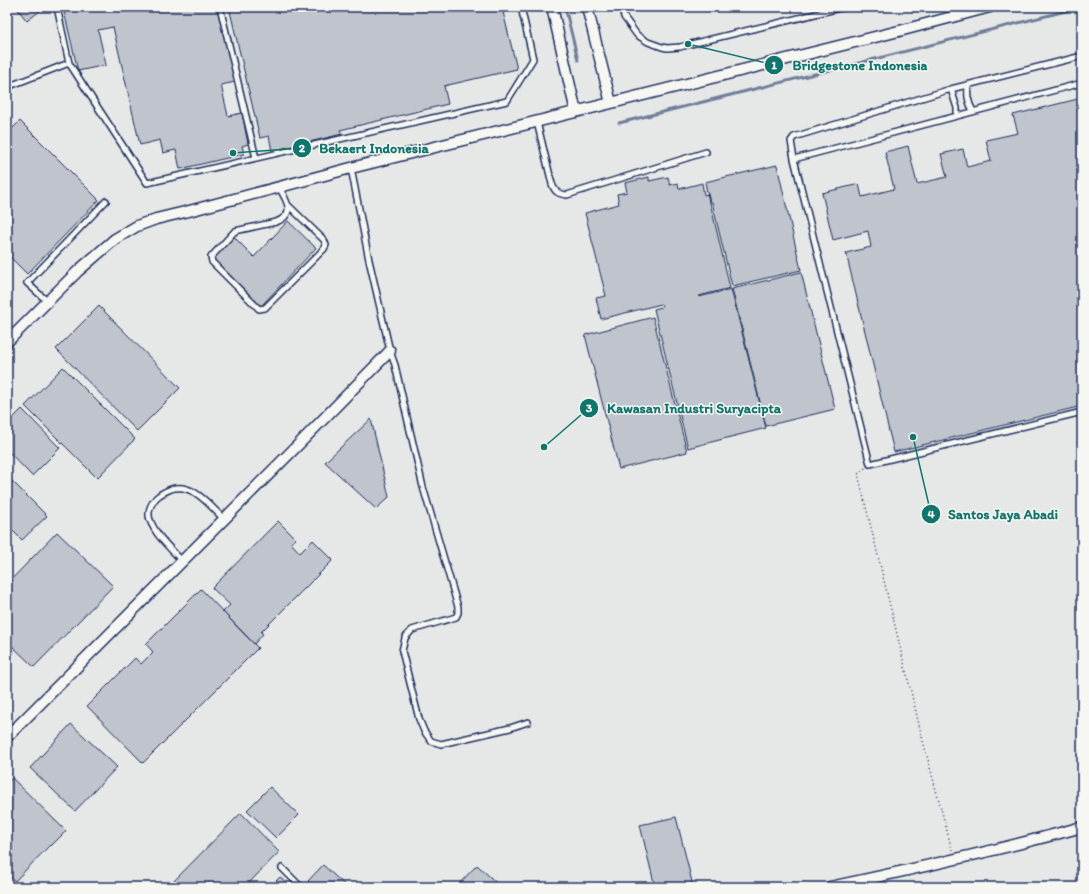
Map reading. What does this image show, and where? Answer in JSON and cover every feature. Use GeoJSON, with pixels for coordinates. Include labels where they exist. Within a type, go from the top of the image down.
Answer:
{"type":"FeatureCollection","features":[{"type":"Feature","properties":{"kind":"street"},"geometry":{"type":"LineString","coordinates":[[552,7],[576,112]]}},
{"type":"Feature","properties":{"kind":"street"},"geometry":{"type":"LineString","coordinates":[[587,7],[611,103]]}},
{"type":"Feature","properties":{"kind":"street"},"geometry":{"type":"LineString","coordinates":[[7,342],[78,271],[115,239],[137,226],[156,219],[351,168],[990,7]]}},
{"type":"Feature","properties":{"kind":"street"},"geometry":{"type":"LineString","coordinates":[[7,737],[390,351]]}},
{"type":"Feature","properties":{"kind":"street"},"geometry":{"type":"LineString","coordinates":[[830,887],[1030,842],[1082,827]]}},
{"type":"Feature","properties":{"kind":"lane"},"geometry":{"type":"LineString","coordinates":[[57,7],[69,63],[147,183],[507,100],[533,59],[520,7]]}},
{"type":"Feature","properties":{"kind":"lane"},"geometry":{"type":"LineString","coordinates":[[220,7],[256,158]]}},
{"type":"Feature","properties":{"kind":"lane"},"geometry":{"type":"LineString","coordinates":[[622,7],[624,17],[636,35],[648,42],[667,48],[680,47],[844,7]]}},
{"type":"Feature","properties":{"kind":"lane"},"geometry":{"type":"LineString","coordinates":[[1082,56],[968,85],[794,137],[791,141],[794,159],[870,464],[1082,412]]}},
{"type":"Feature","properties":{"kind":"lane"},"geometry":{"type":"LineString","coordinates":[[7,87],[69,63]]}},
{"type":"Feature","properties":{"kind":"lane"},"geometry":{"type":"LineString","coordinates":[[794,159],[1082,83]]}},
{"type":"Feature","properties":{"kind":"lane"},"geometry":{"type":"LineString","coordinates":[[968,85],[967,95],[973,111]]}},
{"type":"Feature","properties":{"kind":"lane"},"geometry":{"type":"LineString","coordinates":[[951,90],[957,108],[957,115]]}},
{"type":"Feature","properties":{"kind":"lane"},"geometry":{"type":"LineString","coordinates":[[537,122],[554,191],[559,194],[567,195],[706,152]]}},
{"type":"Feature","properties":{"kind":"lane"},"geometry":{"type":"LineString","coordinates":[[351,168],[369,260],[423,487],[458,607],[456,618],[412,630],[405,638],[402,651],[419,719],[424,731],[431,741],[440,744],[510,728],[528,722]]}},
{"type":"Feature","properties":{"kind":"lane"},"geometry":{"type":"LineString","coordinates":[[279,187],[288,205],[324,240],[326,245],[324,249],[265,308],[259,309],[212,262],[211,257],[235,231],[281,220],[289,210],[288,205]]}},
{"type":"Feature","properties":{"kind":"lane"},"geometry":{"type":"LineString","coordinates":[[47,301],[27,283],[106,201]]}},
{"type":"Feature","properties":{"kind":"lane"},"geometry":{"type":"LineString","coordinates":[[182,561],[158,535],[150,521],[148,513],[156,498],[166,491],[174,488],[185,488],[192,490],[224,519]]}},
{"type":"Feature","properties":{"kind":"lane"},"geometry":{"type":"LineString","coordinates":[[282,868],[301,887]]}},
{"type":"Feature","properties":{"kind":"path"},"geometry":{"type":"LineString","coordinates":[[870,464],[858,474],[923,741],[955,859]]}},
{"type":"Feature","properties":{"kind":"shaded area"},"geometry":{"type":"Polygon","coordinates":[[[7,7],[1082,7],[1082,887],[7,887],[7,7]]]}},
{"type":"Feature","properties":{"kind":"building"},"geometry":{"type":"Polygon","coordinates":[[[16,7],[45,7],[27,21],[16,7]]]}},
{"type":"Feature","properties":{"kind":"building"},"geometry":{"type":"Polygon","coordinates":[[[63,7],[218,7],[235,82],[221,85],[228,116],[242,113],[248,144],[242,146],[244,154],[180,169],[176,150],[163,153],[160,140],[140,145],[113,27],[98,30],[106,65],[78,71],[63,7]]]}},
{"type":"Feature","properties":{"kind":"building"},"geometry":{"type":"Polygon","coordinates":[[[229,7],[513,7],[513,10],[503,12],[517,69],[444,86],[448,104],[340,130],[342,134],[272,151],[269,136],[260,138],[229,7]]]}},
{"type":"Feature","properties":{"kind":"building"},"geometry":{"type":"Polygon","coordinates":[[[1082,98],[1082,406],[894,452],[846,253],[871,247],[868,231],[833,240],[822,193],[859,184],[862,197],[894,189],[885,152],[908,146],[917,184],[947,177],[941,154],[963,149],[967,167],[991,161],[986,140],[1018,133],[1013,115],[1082,98]]]}},
{"type":"Feature","properties":{"kind":"building"},"geometry":{"type":"Polygon","coordinates":[[[20,121],[99,200],[27,274],[7,254],[7,134],[20,121]]]}},
{"type":"Feature","properties":{"kind":"building"},"geometry":{"type":"Polygon","coordinates":[[[777,165],[801,270],[732,286],[712,202],[709,202],[705,182],[777,165]]]}},
{"type":"Feature","properties":{"kind":"building"},"geometry":{"type":"Polygon","coordinates":[[[649,177],[649,181],[668,177],[670,185],[678,183],[679,189],[702,183],[704,195],[708,194],[730,288],[699,297],[731,289],[766,428],[688,448],[654,309],[662,307],[661,304],[601,319],[596,298],[606,296],[585,213],[619,204],[617,194],[627,192],[625,183],[649,177]]]}},
{"type":"Feature","properties":{"kind":"building"},"geometry":{"type":"Polygon","coordinates":[[[288,221],[316,248],[261,306],[212,258],[233,236],[254,257],[288,221]]]}},
{"type":"Feature","properties":{"kind":"building"},"geometry":{"type":"Polygon","coordinates":[[[801,272],[835,409],[766,426],[732,289],[801,272]]]}},
{"type":"Feature","properties":{"kind":"building"},"geometry":{"type":"Polygon","coordinates":[[[99,306],[180,388],[137,431],[56,349],[99,306]]]}},
{"type":"Feature","properties":{"kind":"building"},"geometry":{"type":"Polygon","coordinates":[[[653,317],[687,452],[619,469],[585,335],[653,317]]]}},
{"type":"Feature","properties":{"kind":"building"},"geometry":{"type":"Polygon","coordinates":[[[63,367],[135,439],[97,478],[25,406],[63,367]]]}},
{"type":"Feature","properties":{"kind":"building"},"geometry":{"type":"Polygon","coordinates":[[[22,409],[60,448],[32,476],[7,450],[7,424],[22,409]]]}},
{"type":"Feature","properties":{"kind":"building"},"geometry":{"type":"Polygon","coordinates":[[[371,419],[389,497],[376,509],[325,462],[371,419]]]}},
{"type":"Feature","properties":{"kind":"building"},"geometry":{"type":"Polygon","coordinates":[[[7,476],[47,516],[22,540],[7,525],[7,476]]]}},
{"type":"Feature","properties":{"kind":"building"},"geometry":{"type":"Polygon","coordinates":[[[278,521],[296,539],[291,543],[300,553],[313,540],[333,560],[261,632],[263,634],[254,644],[223,612],[230,605],[212,588],[278,521]]]}},
{"type":"Feature","properties":{"kind":"building"},"geometry":{"type":"Polygon","coordinates":[[[57,532],[113,586],[34,667],[7,641],[7,584],[57,532]]]}},
{"type":"Feature","properties":{"kind":"building"},"geometry":{"type":"Polygon","coordinates":[[[201,589],[258,648],[143,763],[87,706],[135,658],[141,664],[153,652],[146,644],[201,589]]]}},
{"type":"Feature","properties":{"kind":"building"},"geometry":{"type":"Polygon","coordinates":[[[71,724],[117,767],[75,811],[30,768],[71,724]]]}},
{"type":"Feature","properties":{"kind":"building"},"geometry":{"type":"Polygon","coordinates":[[[12,778],[66,831],[51,846],[50,845],[15,881],[7,873],[7,783],[12,778]]]}},
{"type":"Feature","properties":{"kind":"building"},"geometry":{"type":"Polygon","coordinates":[[[270,787],[299,815],[276,838],[247,810],[270,787]]]}},
{"type":"Feature","properties":{"kind":"building"},"geometry":{"type":"Polygon","coordinates":[[[241,813],[279,852],[245,887],[168,887],[241,813]]]}},
{"type":"Feature","properties":{"kind":"building"},"geometry":{"type":"Polygon","coordinates":[[[676,817],[693,886],[655,887],[640,825],[676,817]]]}},
{"type":"Feature","properties":{"kind":"building"},"geometry":{"type":"Polygon","coordinates":[[[323,865],[347,887],[314,887],[308,881],[323,865]]]}},
{"type":"Feature","properties":{"kind":"building"},"geometry":{"type":"Polygon","coordinates":[[[477,865],[501,887],[456,887],[477,865]]]}},
{"type":"Feature","properties":{"kind":"building"},"geometry":{"type":"Polygon","coordinates":[[[280,877],[291,887],[270,887],[280,877]]]}},
{"type":"Feature","properties":{"kind":"waterway"},"geometry":{"type":"LineString","coordinates":[[565,7],[578,60]]}},
{"type":"Feature","properties":{"kind":"waterway"},"geometry":{"type":"LineString","coordinates":[[619,123],[1082,7]]}},
{"type":"Feature","properties":{"kind":"place","name":"Bridgestone Indonesia"},"geometry":{"type":"Point","coordinates":[688,44]}},
{"type":"Feature","properties":{"kind":"place","name":"Bekaert Indonesia"},"geometry":{"type":"Point","coordinates":[233,153]}},
{"type":"Feature","properties":{"kind":"place","name":"Santos Jaya Abadi"},"geometry":{"type":"Point","coordinates":[913,437]}},
{"type":"Feature","properties":{"kind":"place","name":"Kawasan Industri Suryacipta"},"geometry":{"type":"Point","coordinates":[544,447]}}]}
